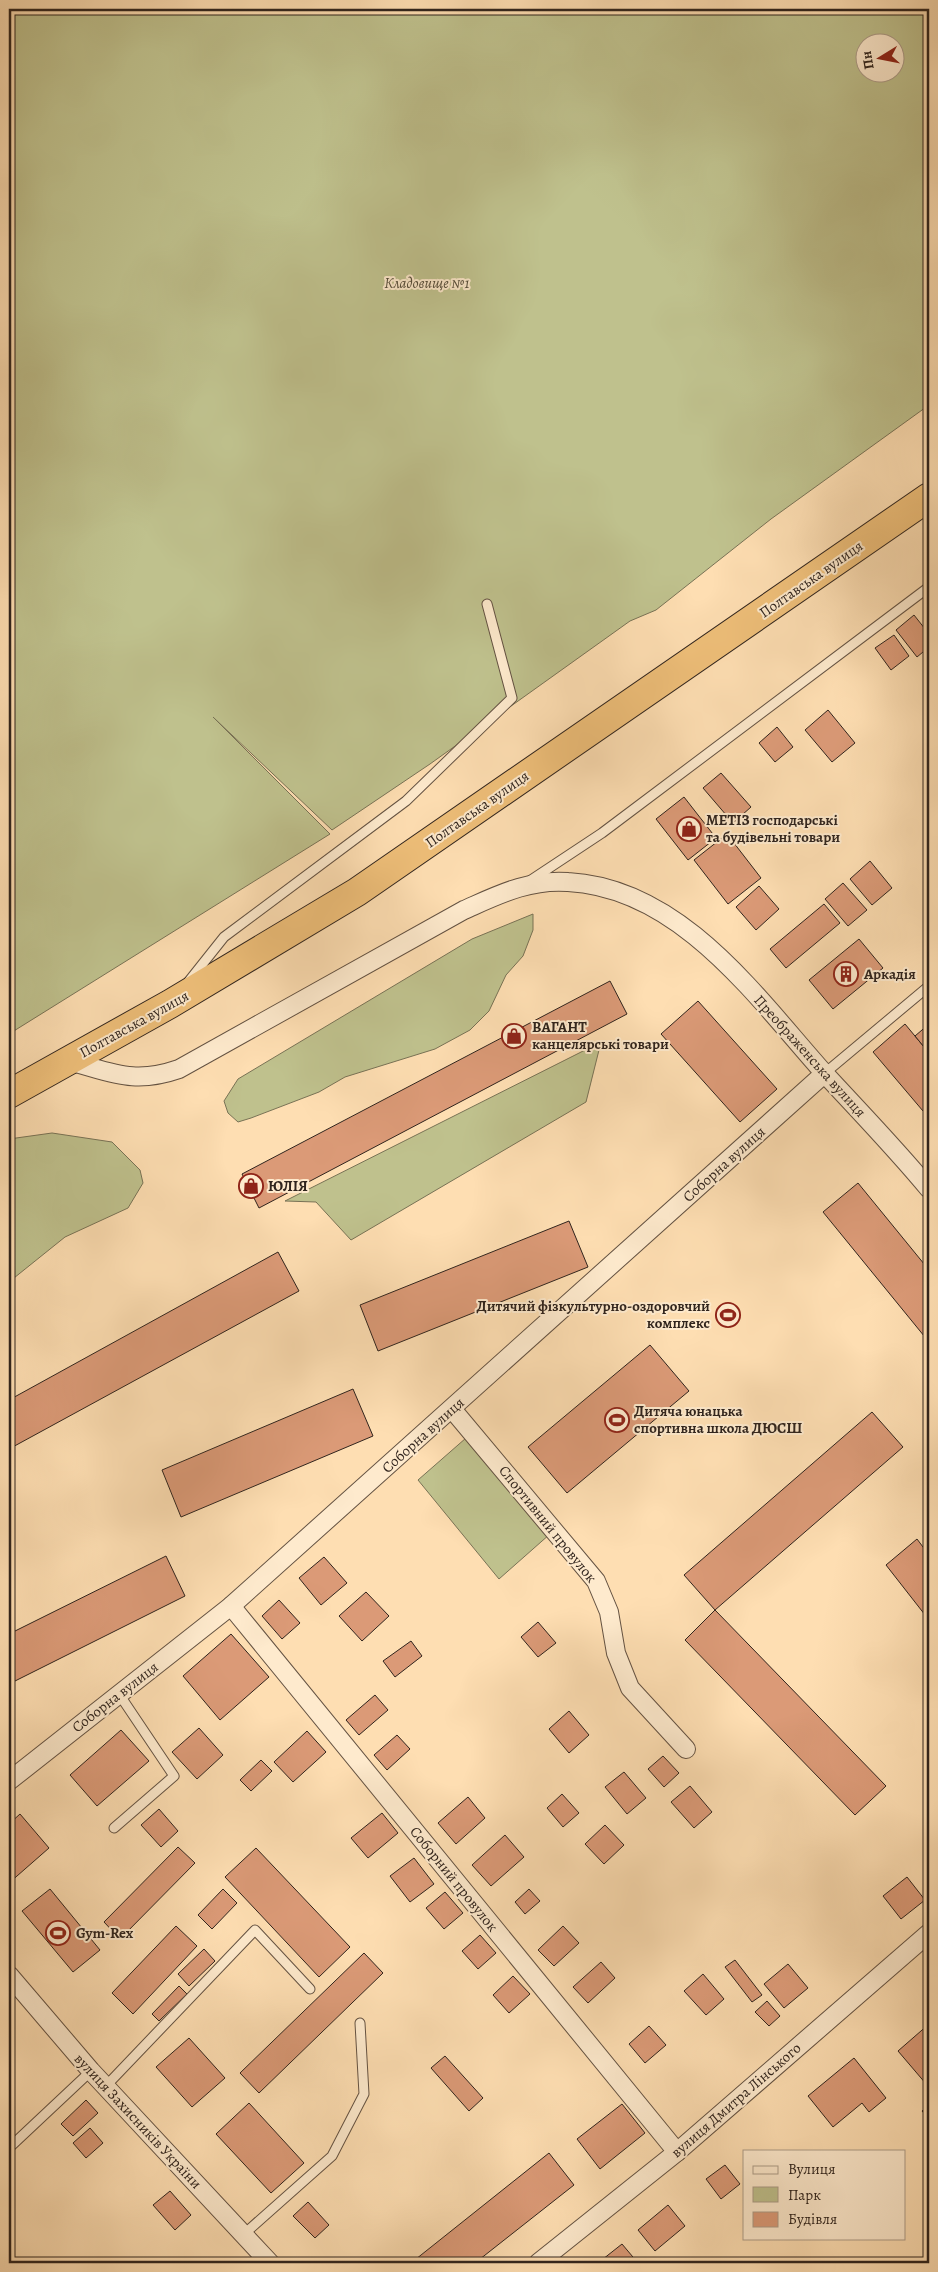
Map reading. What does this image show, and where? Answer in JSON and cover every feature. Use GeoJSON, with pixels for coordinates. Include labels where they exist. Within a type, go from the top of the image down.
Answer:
{"type":"FeatureCollection","features":[{"type":"Feature","properties":{"kind":"highway","name":"Полтавська вулиця"},"geometry":{"type":"LineString","coordinates":[[9,1094],[170,1004],[357,892],[929,497]]}},
{"type":"Feature","properties":{"kind":"street","name":"Преображенська вулиця"},"geometry":{"type":"LineString","coordinates":[[68,1061],[121,1076],[141,1078],[160,1076],[179,1069],[464,910],[501,892],[524,885],[546,882],[569,882],[614,890],[656,908],[686,928],[749,986],[825,1073],[922,1168],[929,1189]]}},
{"type":"Feature","properties":{"kind":"street","name":"Соборна вулиця"},"geometry":{"type":"LineString","coordinates":[[9,1781],[231,1606],[825,1073]]}},
{"type":"Feature","properties":{"kind":"street","name":"Спортивний провулок"},"geometry":{"type":"LineString","coordinates":[[452,1408],[596,1580],[608,1612],[616,1653],[630,1688],[686,1749]]}},
{"type":"Feature","properties":{"kind":"street","name":"Соборний провулок"},"geometry":{"type":"LineString","coordinates":[[231,1606],[677,2152]]}},
{"type":"Feature","properties":{"kind":"street","name":"вулиця Дмитра Лінського"},"geometry":{"type":"LineString","coordinates":[[539,2263],[677,2152],[929,1932]]}},
{"type":"Feature","properties":{"kind":"street","name":"вулиця Захисників України"},"geometry":{"type":"LineString","coordinates":[[9,1974],[91,2071],[270,2263]]}},
{"type":"Feature","properties":{"kind":"lane"},"geometry":{"type":"LineString","coordinates":[[524,885],[602,833],[811,678],[929,587]]}},
{"type":"Feature","properties":{"kind":"lane"},"geometry":{"type":"LineString","coordinates":[[170,1004],[224,936],[406,801],[512,698],[487,604]]}},
{"type":"Feature","properties":{"kind":"lane"},"geometry":{"type":"LineString","coordinates":[[825,1073],[929,986]]}},
{"type":"Feature","properties":{"kind":"lane"},"geometry":{"type":"LineString","coordinates":[[114,1828],[174,1776],[119,1694]]}},
{"type":"Feature","properties":{"kind":"lane"},"geometry":{"type":"LineString","coordinates":[[105,2086],[255,1930],[310,1989]]}},
{"type":"Feature","properties":{"kind":"lane"},"geometry":{"type":"LineString","coordinates":[[244,2235],[332,2156],[364,2094],[360,2023]]}},
{"type":"Feature","properties":{"kind":"lane"},"geometry":{"type":"LineString","coordinates":[[9,2148],[91,2071]]}},
{"type":"Feature","properties":{"kind":"green space","name":"Кладовище №1"},"geometry":{"type":"Polygon","coordinates":[[[9,9],[929,9],[929,405],[771,519],[656,610],[630,621],[430,764],[332,830],[213,717],[330,834],[9,1034],[9,9]]]}},
{"type":"Feature","properties":{"kind":"green space"},"geometry":{"type":"Polygon","coordinates":[[[533,914],[533,930],[523,956],[506,975],[489,1011],[470,1030],[435,1049],[345,1077],[319,1092],[251,1118],[238,1122],[228,1113],[224,1101],[238,1079],[472,939],[533,914]]]}},
{"type":"Feature","properties":{"kind":"green space"},"geometry":{"type":"Polygon","coordinates":[[[601,1042],[586,1102],[351,1240],[316,1202],[285,1201],[601,1042]]]}},
{"type":"Feature","properties":{"kind":"green space"},"geometry":{"type":"Polygon","coordinates":[[[52,1133],[112,1142],[140,1170],[143,1183],[128,1208],[65,1237],[9,1282],[9,1139],[52,1133]]]}},
{"type":"Feature","properties":{"kind":"green space"},"geometry":{"type":"Polygon","coordinates":[[[466,1438],[550,1534],[499,1579],[418,1480],[466,1438]]]}},
{"type":"Feature","properties":{"kind":"building"},"geometry":{"type":"Polygon","coordinates":[[[914,615],[929,634],[929,647],[917,657],[896,630],[914,615]]]}},
{"type":"Feature","properties":{"kind":"building"},"geometry":{"type":"Polygon","coordinates":[[[894,635],[909,656],[891,670],[875,648],[894,635]]]}},
{"type":"Feature","properties":{"kind":"building"},"geometry":{"type":"Polygon","coordinates":[[[828,710],[855,743],[832,762],[805,730],[828,710]]]}},
{"type":"Feature","properties":{"kind":"building"},"geometry":{"type":"Polygon","coordinates":[[[777,727],[793,747],[775,762],[759,743],[777,727]]]}},
{"type":"Feature","properties":{"kind":"building"},"geometry":{"type":"Polygon","coordinates":[[[721,773],[751,807],[733,823],[703,788],[721,773]]]}},
{"type":"Feature","properties":{"kind":"building"},"geometry":{"type":"Polygon","coordinates":[[[684,797],[716,838],[688,860],[656,819],[684,797]]]}},
{"type":"Feature","properties":{"kind":"building"},"geometry":{"type":"Polygon","coordinates":[[[727,834],[761,878],[728,904],[694,860],[727,834]]]}},
{"type":"Feature","properties":{"kind":"building"},"geometry":{"type":"Polygon","coordinates":[[[870,861],[892,888],[872,905],[850,879],[870,861]]]}},
{"type":"Feature","properties":{"kind":"building"},"geometry":{"type":"Polygon","coordinates":[[[843,883],[867,910],[848,926],[825,899],[843,883]]]}},
{"type":"Feature","properties":{"kind":"building"},"geometry":{"type":"Polygon","coordinates":[[[759,886],[779,909],[756,930],[736,907],[759,886]]]}},
{"type":"Feature","properties":{"kind":"building"},"geometry":{"type":"Polygon","coordinates":[[[824,904],[840,923],[786,968],[770,949],[824,904]]]}},
{"type":"Feature","properties":{"kind":"building","name":"Аркадія"},"geometry":{"type":"Polygon","coordinates":[[[859,939],[883,968],[833,1009],[809,980],[859,939]]]}},
{"type":"Feature","properties":{"kind":"building"},"geometry":{"type":"Polygon","coordinates":[[[610,981],[627,1014],[259,1208],[242,1174],[610,981]]]}},
{"type":"Feature","properties":{"kind":"building"},"geometry":{"type":"Polygon","coordinates":[[[698,1001],[777,1089],[740,1122],[661,1034],[698,1001]]]}},
{"type":"Feature","properties":{"kind":"building"},"geometry":{"type":"Polygon","coordinates":[[[905,1024],[929,1053],[929,1106],[923,1111],[873,1052],[905,1024]]]}},
{"type":"Feature","properties":{"kind":"building"},"geometry":{"type":"Polygon","coordinates":[[[929,1024],[929,1053],[915,1036],[929,1024]]]}},
{"type":"Feature","properties":{"kind":"building"},"geometry":{"type":"Polygon","coordinates":[[[858,1183],[929,1270],[929,1342],[823,1212],[858,1183]]]}},
{"type":"Feature","properties":{"kind":"building"},"geometry":{"type":"Polygon","coordinates":[[[569,1221],[588,1267],[378,1351],[360,1305],[569,1221]]]}},
{"type":"Feature","properties":{"kind":"building"},"geometry":{"type":"Polygon","coordinates":[[[278,1252],[299,1291],[9,1449],[9,1400],[278,1252]]]}},
{"type":"Feature","properties":{"kind":"building"},"geometry":{"type":"Polygon","coordinates":[[[650,1345],[689,1391],[567,1493],[528,1447],[650,1345]]]}},
{"type":"Feature","properties":{"kind":"building"},"geometry":{"type":"Polygon","coordinates":[[[353,1389],[373,1436],[181,1517],[162,1470],[353,1389]]]}},
{"type":"Feature","properties":{"kind":"building"},"geometry":{"type":"Polygon","coordinates":[[[872,1412],[903,1447],[715,1610],[684,1575],[872,1412]]]}},
{"type":"Feature","properties":{"kind":"building"},"geometry":{"type":"Polygon","coordinates":[[[917,1539],[929,1555],[929,1620],[886,1565],[917,1539]]]}},
{"type":"Feature","properties":{"kind":"building"},"geometry":{"type":"Polygon","coordinates":[[[166,1556],[185,1596],[9,1684],[9,1634],[166,1556]]]}},
{"type":"Feature","properties":{"kind":"building"},"geometry":{"type":"Polygon","coordinates":[[[324,1557],[347,1583],[321,1605],[299,1578],[324,1557]]]}},
{"type":"Feature","properties":{"kind":"building"},"geometry":{"type":"Polygon","coordinates":[[[366,1592],[389,1616],[362,1641],[339,1616],[366,1592]]]}},
{"type":"Feature","properties":{"kind":"building"},"geometry":{"type":"Polygon","coordinates":[[[279,1600],[300,1623],[282,1639],[262,1616],[279,1600]]]}},
{"type":"Feature","properties":{"kind":"building"},"geometry":{"type":"Polygon","coordinates":[[[715,1610],[886,1786],[855,1815],[685,1640],[715,1610]]]}},
{"type":"Feature","properties":{"kind":"building"},"geometry":{"type":"Polygon","coordinates":[[[538,1622],[556,1643],[538,1657],[521,1637],[538,1622]]]}},
{"type":"Feature","properties":{"kind":"building"},"geometry":{"type":"Polygon","coordinates":[[[231,1634],[269,1677],[220,1720],[183,1676],[231,1634]]]}},
{"type":"Feature","properties":{"kind":"building"},"geometry":{"type":"Polygon","coordinates":[[[411,1641],[422,1656],[395,1677],[383,1661],[411,1641]]]}},
{"type":"Feature","properties":{"kind":"building"},"geometry":{"type":"Polygon","coordinates":[[[375,1695],[388,1710],[359,1735],[346,1720],[375,1695]]]}},
{"type":"Feature","properties":{"kind":"building"},"geometry":{"type":"Polygon","coordinates":[[[569,1711],[589,1735],[569,1753],[549,1729],[569,1711]]]}},
{"type":"Feature","properties":{"kind":"building"},"geometry":{"type":"Polygon","coordinates":[[[199,1728],[223,1755],[197,1779],[172,1752],[199,1728]]]}},
{"type":"Feature","properties":{"kind":"building"},"geometry":{"type":"Polygon","coordinates":[[[121,1730],[149,1761],[97,1806],[70,1775],[121,1730]]]}},
{"type":"Feature","properties":{"kind":"building"},"geometry":{"type":"Polygon","coordinates":[[[307,1731],[326,1752],[293,1782],[274,1762],[307,1731]]]}},
{"type":"Feature","properties":{"kind":"building"},"geometry":{"type":"Polygon","coordinates":[[[397,1735],[410,1749],[387,1770],[374,1755],[397,1735]]]}},
{"type":"Feature","properties":{"kind":"building"},"geometry":{"type":"Polygon","coordinates":[[[663,1756],[679,1773],[664,1787],[648,1769],[663,1756]]]}},
{"type":"Feature","properties":{"kind":"building"},"geometry":{"type":"Polygon","coordinates":[[[261,1760],[272,1771],[251,1791],[240,1780],[261,1760]]]}},
{"type":"Feature","properties":{"kind":"building"},"geometry":{"type":"Polygon","coordinates":[[[624,1772],[646,1798],[627,1814],[605,1787],[624,1772]]]}},
{"type":"Feature","properties":{"kind":"building"},"geometry":{"type":"Polygon","coordinates":[[[690,1786],[712,1812],[694,1828],[671,1802],[690,1786]]]}},
{"type":"Feature","properties":{"kind":"building"},"geometry":{"type":"Polygon","coordinates":[[[562,1794],[579,1813],[563,1827],[547,1808],[562,1794]]]}},
{"type":"Feature","properties":{"kind":"building"},"geometry":{"type":"Polygon","coordinates":[[[468,1797],[485,1818],[456,1844],[438,1823],[468,1797]]]}},
{"type":"Feature","properties":{"kind":"building"},"geometry":{"type":"Polygon","coordinates":[[[159,1809],[178,1831],[161,1847],[141,1825],[159,1809]]]}},
{"type":"Feature","properties":{"kind":"building"},"geometry":{"type":"Polygon","coordinates":[[[382,1813],[398,1833],[368,1858],[351,1838],[382,1813]]]}},
{"type":"Feature","properties":{"kind":"building"},"geometry":{"type":"Polygon","coordinates":[[[20,1814],[49,1848],[9,1883],[9,1824],[20,1814]]]}},
{"type":"Feature","properties":{"kind":"building"},"geometry":{"type":"Polygon","coordinates":[[[605,1825],[624,1845],[604,1864],[585,1844],[605,1825]]]}},
{"type":"Feature","properties":{"kind":"building"},"geometry":{"type":"Polygon","coordinates":[[[505,1835],[524,1857],[491,1886],[472,1865],[505,1835]]]}},
{"type":"Feature","properties":{"kind":"building"},"geometry":{"type":"Polygon","coordinates":[[[178,1847],[195,1863],[120,1939],[104,1922],[178,1847]]]}},
{"type":"Feature","properties":{"kind":"building"},"geometry":{"type":"Polygon","coordinates":[[[256,1848],[350,1947],[319,1977],[225,1877],[256,1848]]]}},
{"type":"Feature","properties":{"kind":"building"},"geometry":{"type":"Polygon","coordinates":[[[414,1858],[434,1884],[410,1902],[390,1876],[414,1858]]]}},
{"type":"Feature","properties":{"kind":"building"},"geometry":{"type":"Polygon","coordinates":[[[907,1877],[925,1900],[901,1919],[883,1896],[907,1877]]]}},
{"type":"Feature","properties":{"kind":"building"},"geometry":{"type":"Polygon","coordinates":[[[50,1889],[100,1950],[73,1972],[22,1911],[50,1889]]]}},
{"type":"Feature","properties":{"kind":"building"},"geometry":{"type":"Polygon","coordinates":[[[223,1889],[237,1903],[212,1929],[198,1915],[223,1889]]]}},
{"type":"Feature","properties":{"kind":"building"},"geometry":{"type":"Polygon","coordinates":[[[529,1889],[540,1901],[525,1914],[515,1902],[529,1889]]]}},
{"type":"Feature","properties":{"kind":"building"},"geometry":{"type":"Polygon","coordinates":[[[445,1892],[463,1913],[444,1929],[426,1908],[445,1892]]]}},
{"type":"Feature","properties":{"kind":"building"},"geometry":{"type":"Polygon","coordinates":[[[176,1926],[197,1946],[133,2014],[112,1993],[176,1926]]]}},
{"type":"Feature","properties":{"kind":"building"},"geometry":{"type":"Polygon","coordinates":[[[563,1926],[579,1943],[554,1966],[538,1950],[563,1926]]]}},
{"type":"Feature","properties":{"kind":"building"},"geometry":{"type":"Polygon","coordinates":[[[480,1935],[496,1953],[478,1969],[462,1951],[480,1935]]]}},
{"type":"Feature","properties":{"kind":"building"},"geometry":{"type":"Polygon","coordinates":[[[204,1949],[215,1961],[189,1986],[178,1974],[204,1949]]]}},
{"type":"Feature","properties":{"kind":"building"},"geometry":{"type":"Polygon","coordinates":[[[364,1953],[383,1973],[259,2093],[240,2073],[364,1953]]]}},
{"type":"Feature","properties":{"kind":"building"},"geometry":{"type":"Polygon","coordinates":[[[735,1960],[762,1995],[752,2002],[725,1967],[735,1960]]]}},
{"type":"Feature","properties":{"kind":"building"},"geometry":{"type":"Polygon","coordinates":[[[601,1962],[615,1978],[588,2003],[573,1987],[601,1962]]]}},
{"type":"Feature","properties":{"kind":"building"},"geometry":{"type":"Polygon","coordinates":[[[788,1964],[808,1988],[784,2008],[764,1984],[788,1964]]]}},
{"type":"Feature","properties":{"kind":"building"},"geometry":{"type":"Polygon","coordinates":[[[703,1974],[724,1999],[706,2015],[684,1991],[703,1974]]]}},
{"type":"Feature","properties":{"kind":"building"},"geometry":{"type":"Polygon","coordinates":[[[513,1976],[530,1994],[509,2013],[493,1995],[513,1976]]]}},
{"type":"Feature","properties":{"kind":"building"},"geometry":{"type":"Polygon","coordinates":[[[179,1986],[187,1994],[159,2021],[152,2014],[179,1986]]]}},
{"type":"Feature","properties":{"kind":"building"},"geometry":{"type":"Polygon","coordinates":[[[767,2001],[780,2016],[769,2026],[755,2012],[767,2001]]]}},
{"type":"Feature","properties":{"kind":"building"},"geometry":{"type":"Polygon","coordinates":[[[929,2024],[929,2083],[927,2085],[898,2051],[929,2024]]]}},
{"type":"Feature","properties":{"kind":"building"},"geometry":{"type":"Polygon","coordinates":[[[649,2026],[666,2045],[645,2063],[629,2044],[649,2026]]]}},
{"type":"Feature","properties":{"kind":"building"},"geometry":{"type":"Polygon","coordinates":[[[189,2038],[225,2078],[192,2107],[156,2067],[189,2038]]]}},
{"type":"Feature","properties":{"kind":"building"},"geometry":{"type":"Polygon","coordinates":[[[445,2056],[483,2098],[469,2111],[431,2068],[445,2056]]]}},
{"type":"Feature","properties":{"kind":"building"},"geometry":{"type":"Polygon","coordinates":[[[854,2058],[886,2098],[869,2112],[862,2103],[833,2127],[808,2096],[854,2058]]]}},
{"type":"Feature","properties":{"kind":"building"},"geometry":{"type":"Polygon","coordinates":[[[86,2100],[98,2113],[73,2136],[61,2124],[86,2100]]]}},
{"type":"Feature","properties":{"kind":"building"},"geometry":{"type":"Polygon","coordinates":[[[249,2103],[304,2163],[271,2193],[216,2134],[249,2103]]]}},
{"type":"Feature","properties":{"kind":"building"},"geometry":{"type":"Polygon","coordinates":[[[622,2104],[645,2133],[600,2169],[577,2139],[622,2104]]]}},
{"type":"Feature","properties":{"kind":"building"},"geometry":{"type":"Polygon","coordinates":[[[929,2105],[929,2119],[922,2111],[929,2105]]]}},
{"type":"Feature","properties":{"kind":"building"},"geometry":{"type":"Polygon","coordinates":[[[90,2128],[103,2143],[86,2158],[73,2143],[90,2128]]]}},
{"type":"Feature","properties":{"kind":"building"},"geometry":{"type":"Polygon","coordinates":[[[549,2153],[574,2185],[475,2263],[411,2263],[549,2153]]]}},
{"type":"Feature","properties":{"kind":"building"},"geometry":{"type":"Polygon","coordinates":[[[725,2165],[740,2184],[721,2199],[706,2179],[725,2165]]]}},
{"type":"Feature","properties":{"kind":"building"},"geometry":{"type":"Polygon","coordinates":[[[170,2191],[191,2215],[175,2230],[153,2205],[170,2191]]]}},
{"type":"Feature","properties":{"kind":"building"},"geometry":{"type":"Polygon","coordinates":[[[308,2202],[329,2225],[315,2238],[293,2216],[308,2202]]]}},
{"type":"Feature","properties":{"kind":"building"},"geometry":{"type":"Polygon","coordinates":[[[668,2205],[685,2226],[655,2251],[638,2230],[668,2205]]]}},
{"type":"Feature","properties":{"kind":"building"},"geometry":{"type":"Polygon","coordinates":[[[622,2244],[638,2263],[598,2263],[622,2244]]]}},
{"type":"Feature","properties":{"kind":"place","name":"МЕТІЗ господарські та будівельні товари"},"geometry":{"type":"Point","coordinates":[689,829]}},
{"type":"Feature","properties":{"kind":"place","name":"Аркадія"},"geometry":{"type":"Point","coordinates":[846,974]}},
{"type":"Feature","properties":{"kind":"place","name":"ВАГАНТ канцелярські товари"},"geometry":{"type":"Point","coordinates":[514,1036]}},
{"type":"Feature","properties":{"kind":"place","name":"ЮЛІЯ"},"geometry":{"type":"Point","coordinates":[251,1186]}},
{"type":"Feature","properties":{"kind":"place","name":"Дитячий фізкультурно-оздоровчий комплекс"},"geometry":{"type":"Point","coordinates":[728,1315]}},
{"type":"Feature","properties":{"kind":"place","name":"Дитяча юнацька спортивна школа ДЮСШ"},"geometry":{"type":"Point","coordinates":[617,1420]}},
{"type":"Feature","properties":{"kind":"place","name":"Gym-Rex"},"geometry":{"type":"Point","coordinates":[58,1933]}}]}
